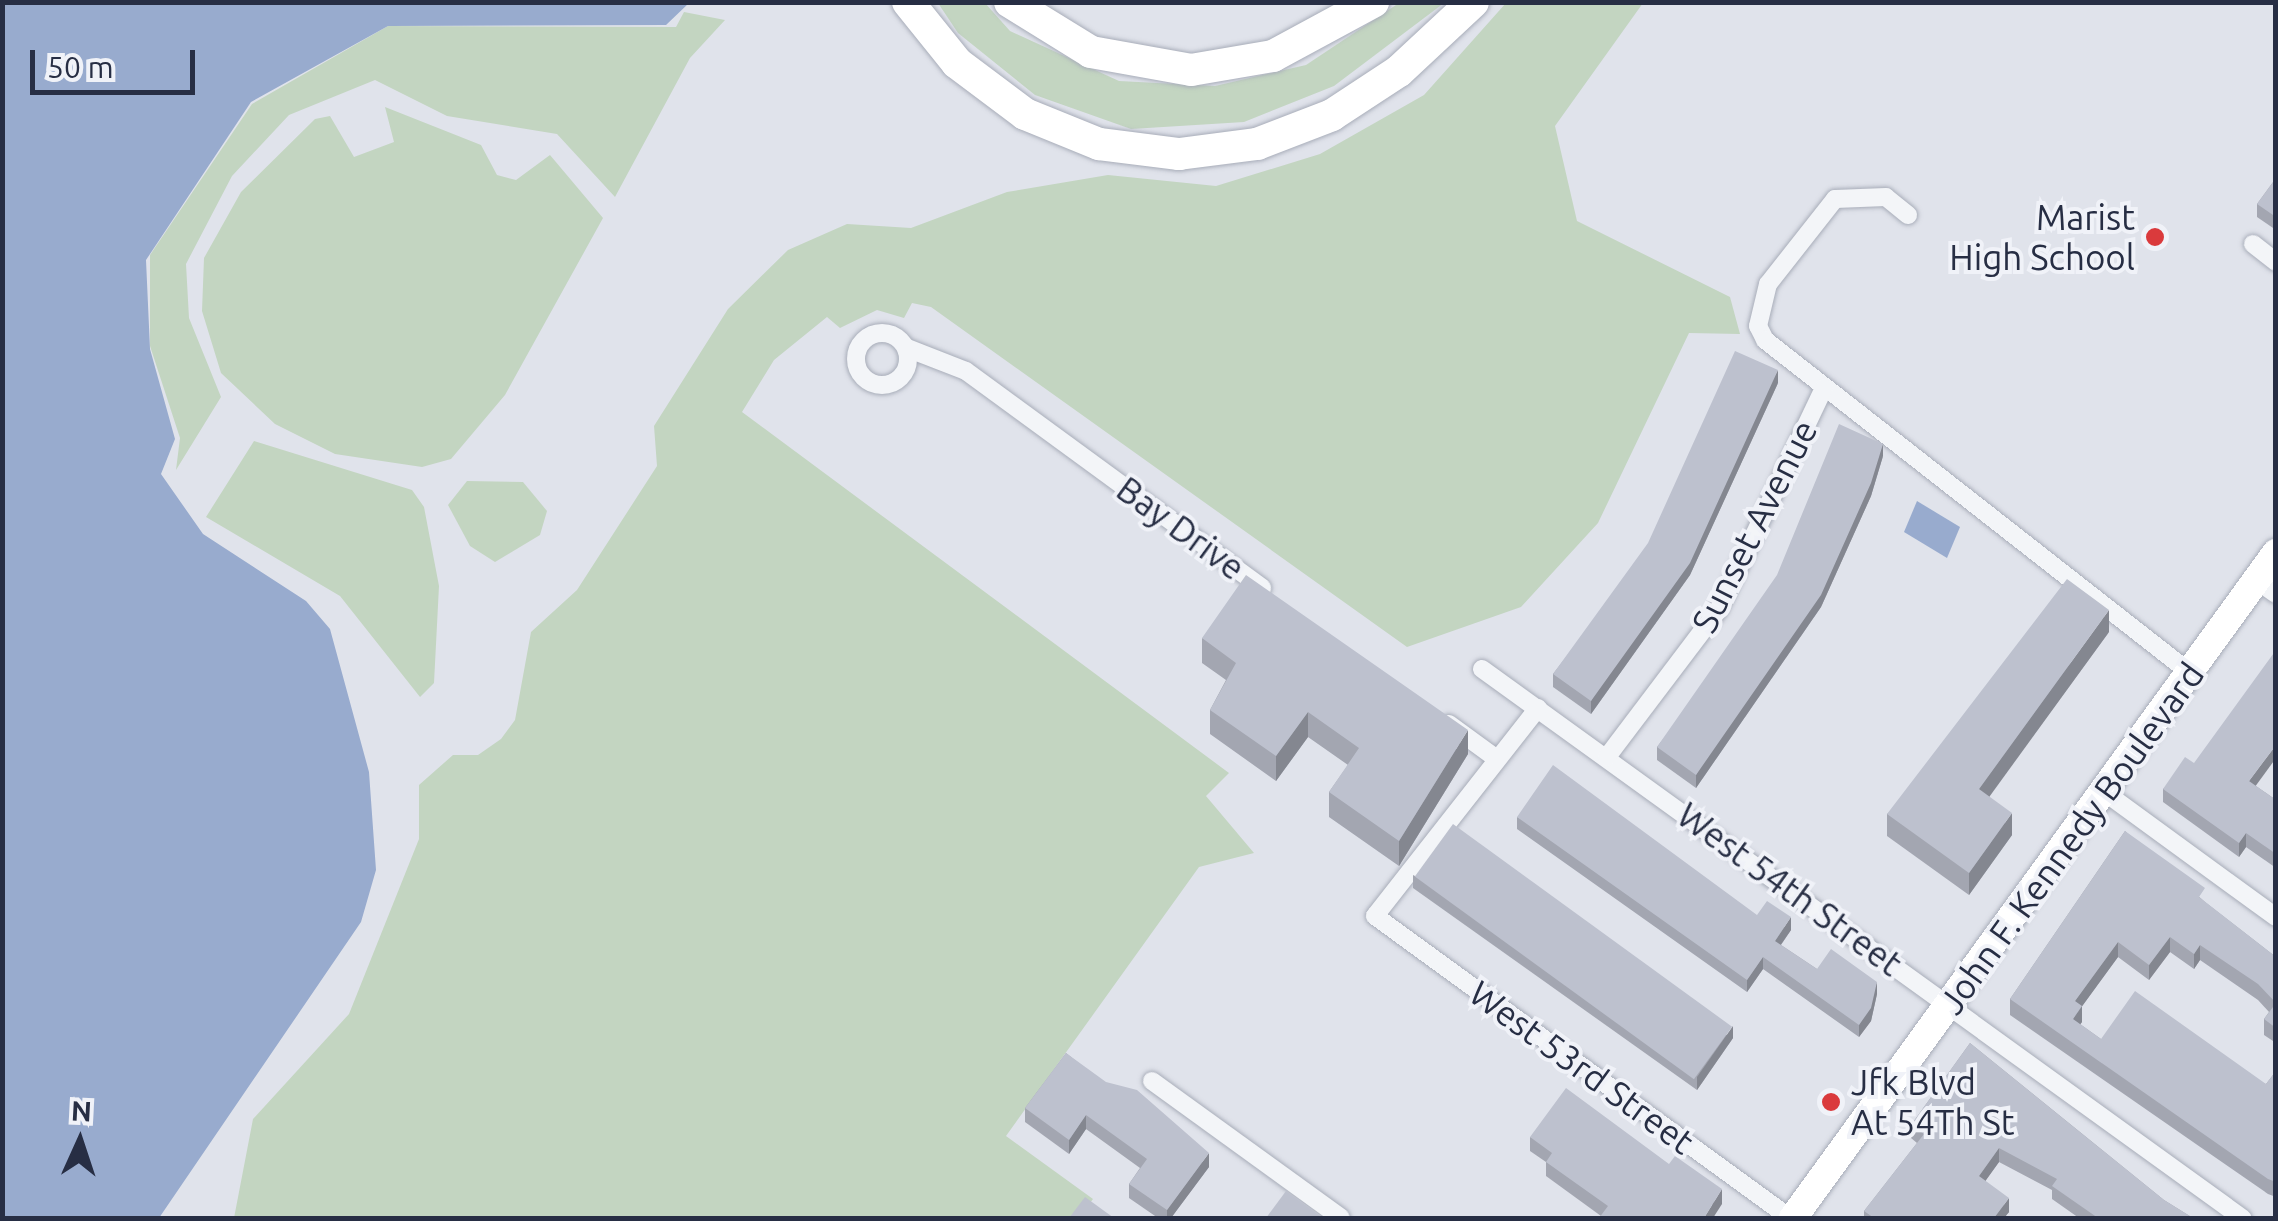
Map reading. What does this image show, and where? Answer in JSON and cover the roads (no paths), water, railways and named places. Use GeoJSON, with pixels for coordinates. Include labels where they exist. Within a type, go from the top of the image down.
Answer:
{"type":"FeatureCollection","features":[{"type":"Feature","properties":{"kind":"highway"},"geometry":{"type":"LineString","coordinates":[[908,2],[957,63],[1025,114],[1109,146],[1178,154],[1258,144],[1332,115],[1399,71],[1473,2]]}},
{"type":"Feature","properties":{"kind":"highway"},"geometry":{"type":"LineString","coordinates":[[1010,2],[1091,52],[1191,70],[1273,56],[1373,2]]}},
{"type":"Feature","properties":{"kind":"main road","name":"John F. Kennedy Boulevard"},"geometry":{"type":"LineString","coordinates":[[1791,1218],[1952,1006],[2189,672],[2266,587],[2276,554]]}},
{"type":"Feature","properties":{"kind":"street"},"geometry":{"type":"LineString","coordinates":[[1908,215],[1886,197],[1835,199],[1768,284],[1758,326],[1765,340],[2189,672]]}},
{"type":"Feature","properties":{"kind":"street"},"geometry":{"type":"LineString","coordinates":[[2253,244],[2276,262]]}},
{"type":"Feature","properties":{"kind":"street","name":"Bay Drive"},"geometry":{"type":"LineString","coordinates":[[907,348],[966,371],[1288,606]]}},
{"type":"Feature","properties":{"kind":"street","name":"Sunset Avenue"},"geometry":{"type":"LineString","coordinates":[[1608,757],[1719,609],[1824,388]]}},
{"type":"Feature","properties":{"kind":"street","name":"West 54th Street"},"geometry":{"type":"LineString","coordinates":[[1482,668],[2242,1218]]}},
{"type":"Feature","properties":{"kind":"street"},"geometry":{"type":"LineString","coordinates":[[1432,712],[1497,760],[1538,708]]}},
{"type":"Feature","properties":{"kind":"street","name":"West 53rd Street"},"geometry":{"type":"LineString","coordinates":[[1497,760],[1375,916],[1791,1218]]}},
{"type":"Feature","properties":{"kind":"street"},"geometry":{"type":"LineString","coordinates":[[2103,791],[2276,916]]}},
{"type":"Feature","properties":{"kind":"street"},"geometry":{"type":"LineString","coordinates":[[1152,1082],[1341,1218]]}},
{"type":"Feature","properties":{"kind":"water"},"geometry":{"type":"Polygon","coordinates":[[[2,3],[689,3],[666,25],[388,26],[251,102],[146,260],[150,349],[175,439],[161,474],[203,534],[306,601],[330,629],[369,772],[376,870],[361,922],[159,1218],[3,1218],[2,3]]]}},
{"type":"Feature","properties":{"kind":"water"},"geometry":{"type":"Polygon","coordinates":[[[1917,501],[1960,527],[1947,558],[1904,532],[1917,501]]]}},
{"type":"Feature","properties":{"kind":"place","name":"Marist High School"},"geometry":{"type":"Point","coordinates":[2155,237]}},
{"type":"Feature","properties":{"kind":"place","name":"Jfk Blvd At 54Th St"},"geometry":{"type":"Point","coordinates":[1831,1102]}}]}
